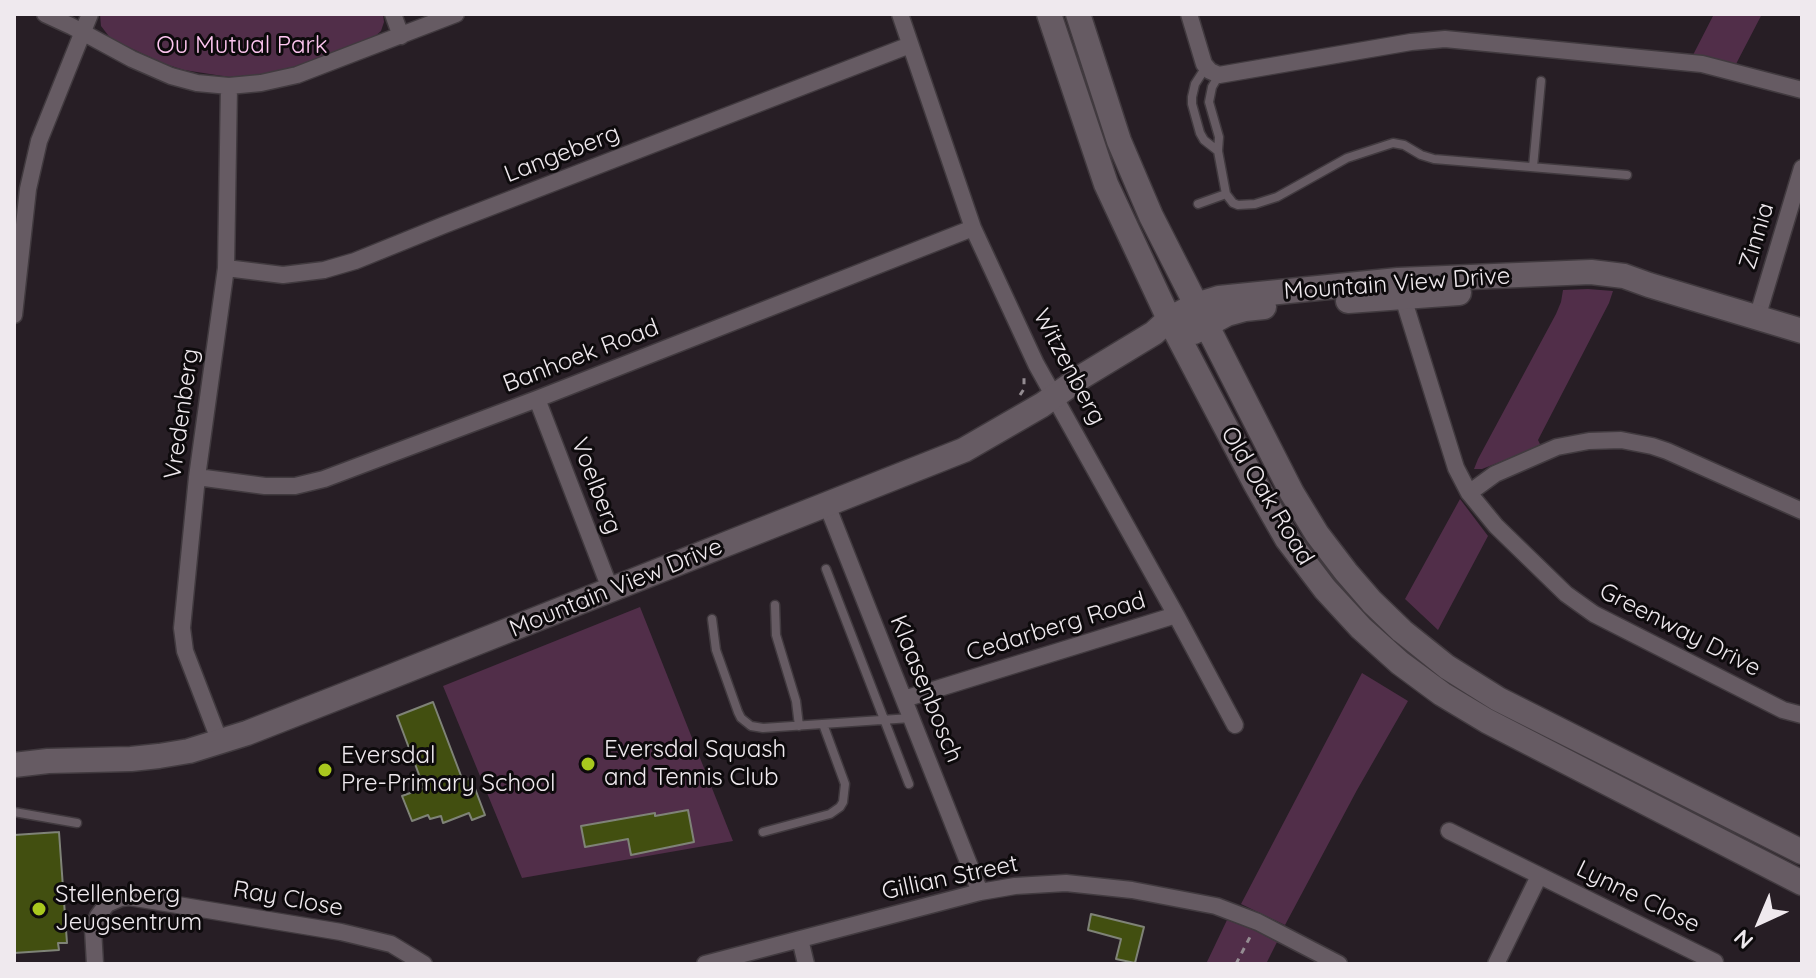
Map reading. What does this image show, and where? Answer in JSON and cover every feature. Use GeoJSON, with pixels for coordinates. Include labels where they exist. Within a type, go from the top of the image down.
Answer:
{"type":"FeatureCollection","features":[{"type":"Feature","properties":{"kind":"main road","name":"Old Oak Road"},"geometry":{"type":"LineString","coordinates":[[1049,14],[1106,184],[1167,330],[1287,539],[1325,589],[1361,628],[1400,663],[1442,694],[1487,721],[1802,883]]}},
{"type":"Feature","properties":{"kind":"main road","name":"Old Oak Road"},"geometry":{"type":"LineString","coordinates":[[1078,14],[1119,141],[1151,216],[1292,493],[1317,534],[1355,582],[1402,631],[1447,667],[1498,699],[1802,852]]}},
{"type":"Feature","properties":{"kind":"main road","name":"Mountain View Drive"},"geometry":{"type":"LineString","coordinates":[[14,765],[159,756],[220,742],[964,450],[1042,405],[1083,376],[1201,315],[1229,296],[1579,284],[1649,285],[1802,331]]}},
{"type":"Feature","properties":{"kind":"main road","name":"Mountain View Drive"},"geometry":{"type":"LineString","coordinates":[[14,751],[48,761]]}},
{"type":"Feature","properties":{"kind":"street"},"geometry":{"type":"LineString","coordinates":[[45,14],[171,76],[197,83],[229,86],[297,75],[456,14]]}},
{"type":"Feature","properties":{"kind":"street"},"geometry":{"type":"LineString","coordinates":[[14,315],[20,216],[39,141],[90,14]]}},
{"type":"Feature","properties":{"kind":"street"},"geometry":{"type":"LineString","coordinates":[[393,14],[401,36]]}},
{"type":"Feature","properties":{"kind":"street","name":"Witzenberg"},"geometry":{"type":"LineString","coordinates":[[900,14],[973,228],[1036,364],[1235,725]]}},
{"type":"Feature","properties":{"kind":"street"},"geometry":{"type":"LineString","coordinates":[[1189,14],[1213,71],[1445,39],[1702,64],[1802,90]]}},
{"type":"Feature","properties":{"kind":"street","name":"Langeberg"},"geometry":{"type":"LineString","coordinates":[[226,268],[283,275],[324,270],[355,261],[910,45]]}},
{"type":"Feature","properties":{"kind":"street","name":"Vredenberg"},"geometry":{"type":"LineString","coordinates":[[220,742],[185,651],[183,618],[197,477],[226,268],[229,86]]}},
{"type":"Feature","properties":{"kind":"street","name":"Zinnia"},"geometry":{"type":"LineString","coordinates":[[1757,318],[1802,168]]}},
{"type":"Feature","properties":{"kind":"street","name":"Banhoek Road"},"geometry":{"type":"LineString","coordinates":[[197,477],[265,486],[295,486],[324,479],[973,228]]}},
{"type":"Feature","properties":{"kind":"street","name":"Greenway Drive"},"geometry":{"type":"LineString","coordinates":[[1400,289],[1456,468],[1469,493],[1496,526],[1566,594],[1585,608],[1783,710],[1802,715]]}},
{"type":"Feature","properties":{"kind":"street","name":"Voelberg"},"geometry":{"type":"LineString","coordinates":[[537,399],[611,591]]}},
{"type":"Feature","properties":{"kind":"street"},"geometry":{"type":"LineString","coordinates":[[1469,493],[1495,474],[1557,447],[1621,440],[1667,451],[1802,511]]}},
{"type":"Feature","properties":{"kind":"street","name":"Klaasenbosch"},"geometry":{"type":"LineString","coordinates":[[827,505],[980,892]]}},
{"type":"Feature","properties":{"kind":"street","name":"Cedarberg Road"},"geometry":{"type":"LineString","coordinates":[[904,699],[1176,615]]}},
{"type":"Feature","properties":{"kind":"street","name":"Lynne Close"},"geometry":{"type":"LineString","coordinates":[[1449,831],[1715,962]]}},
{"type":"Feature","properties":{"kind":"street","name":"Lynne Close"},"geometry":{"type":"LineString","coordinates":[[1496,964],[1539,876]]}},
{"type":"Feature","properties":{"kind":"street","name":"Gillian Street"},"geometry":{"type":"LineString","coordinates":[[705,964],[980,892],[1041,883],[1066,883],[1132,890],[1216,906],[1258,922],[1339,964]]}},
{"type":"Feature","properties":{"kind":"street","name":"Ray Close"},"geometry":{"type":"LineString","coordinates":[[95,964],[93,929],[98,916],[114,900],[129,897],[341,932],[391,944],[424,964]]}},
{"type":"Feature","properties":{"kind":"street"},"geometry":{"type":"LineString","coordinates":[[800,939],[806,964]]}},
{"type":"Feature","properties":{"kind":"lane"},"geometry":{"type":"LineString","coordinates":[[1213,71],[1195,84],[1192,104],[1200,133],[1218,151]]}},
{"type":"Feature","properties":{"kind":"lane"},"geometry":{"type":"LineString","coordinates":[[1213,71],[1209,102],[1219,137],[1218,151],[1226,194],[1238,205],[1255,204],[1277,197],[1347,158],[1393,143],[1434,159],[1627,175]]}},
{"type":"Feature","properties":{"kind":"lane"},"geometry":{"type":"LineString","coordinates":[[1533,167],[1541,81]]}},
{"type":"Feature","properties":{"kind":"lane"},"geometry":{"type":"LineString","coordinates":[[1198,204],[1226,194]]}},
{"type":"Feature","properties":{"kind":"lane"},"geometry":{"type":"LineString","coordinates":[[826,569],[909,784]]}},
{"type":"Feature","properties":{"kind":"lane"},"geometry":{"type":"LineString","coordinates":[[775,605],[776,635],[796,701],[799,726]]}},
{"type":"Feature","properties":{"kind":"lane"},"geometry":{"type":"LineString","coordinates":[[712,619],[716,650],[741,718],[751,726],[911,718]]}},
{"type":"Feature","properties":{"kind":"lane"},"geometry":{"type":"LineString","coordinates":[[763,832],[830,814],[843,802],[845,784],[823,724]]}},
{"type":"Feature","properties":{"kind":"lane"},"geometry":{"type":"LineString","coordinates":[[14,812],[77,823]]}},
{"type":"Feature","properties":{"kind":"path"},"geometry":{"type":"LineString","coordinates":[[1018,398],[1024,389],[1024,372]]}},
{"type":"Feature","properties":{"kind":"path"},"geometry":{"type":"LineString","coordinates":[[1236,964],[1258,922]]}},
{"type":"Feature","properties":{"kind":"green space","name":"Ou Mutual Park"},"geometry":{"type":"Polygon","coordinates":[[[100,14],[383,14],[384,22],[381,31],[372,39],[296,68],[277,73],[229,77],[165,64],[111,39],[101,26],[100,14]]]}},
{"type":"Feature","properties":{"kind":"green space"},"geometry":{"type":"Polygon","coordinates":[[[1714,14],[1762,14],[1736,64],[1693,55],[1714,14]]]}},
{"type":"Feature","properties":{"kind":"green space"},"geometry":{"type":"Polygon","coordinates":[[[1563,290],[1613,291],[1538,440],[1541,446],[1482,469],[1474,469],[1556,314],[1563,290]]]}},
{"type":"Feature","properties":{"kind":"green space"},"geometry":{"type":"Polygon","coordinates":[[[1460,499],[1488,536],[1438,630],[1405,599],[1460,499]]]}},
{"type":"Feature","properties":{"kind":"green space","name":"Eversdal Squash and Tennis Club"},"geometry":{"type":"Polygon","coordinates":[[[640,607],[733,841],[522,878],[443,686],[640,607]]]}},
{"type":"Feature","properties":{"kind":"green space"},"geometry":{"type":"Polygon","coordinates":[[[1362,673],[1408,701],[1285,925],[1241,904],[1362,673]]]}},
{"type":"Feature","properties":{"kind":"green space"},"geometry":{"type":"Polygon","coordinates":[[[1227,920],[1277,942],[1266,964],[1206,964],[1227,920]]]}},
{"type":"Feature","properties":{"kind":"building"},"geometry":{"type":"Polygon","coordinates":[[[433,702],[463,781],[471,778],[485,815],[472,820],[469,813],[443,823],[441,816],[430,819],[428,815],[412,821],[402,796],[424,788],[397,716],[433,702]]]}},
{"type":"Feature","properties":{"kind":"building"},"geometry":{"type":"Polygon","coordinates":[[[688,810],[694,842],[631,855],[628,839],[585,847],[581,826],[688,810]]]}},
{"type":"Feature","properties":{"kind":"building","name":"Stellenberg Jeugsentrum"},"geometry":{"type":"Polygon","coordinates":[[[59,832],[67,943],[58,943],[59,950],[14,953],[14,835],[59,832]]]}},
{"type":"Feature","properties":{"kind":"building"},"geometry":{"type":"Polygon","coordinates":[[[1091,914],[1144,927],[1135,963],[1116,959],[1121,939],[1088,930],[1091,914]]]}},
{"type":"Feature","properties":{"kind":"place","name":"Eversdal Squash and Tennis Club"},"geometry":{"type":"Point","coordinates":[588,764]}},
{"type":"Feature","properties":{"kind":"place","name":"Eversdal Pre-Primary School"},"geometry":{"type":"Point","coordinates":[325,770]}},
{"type":"Feature","properties":{"kind":"place","name":"Stellenberg Jeugsentrum"},"geometry":{"type":"Point","coordinates":[39,909]}}]}
